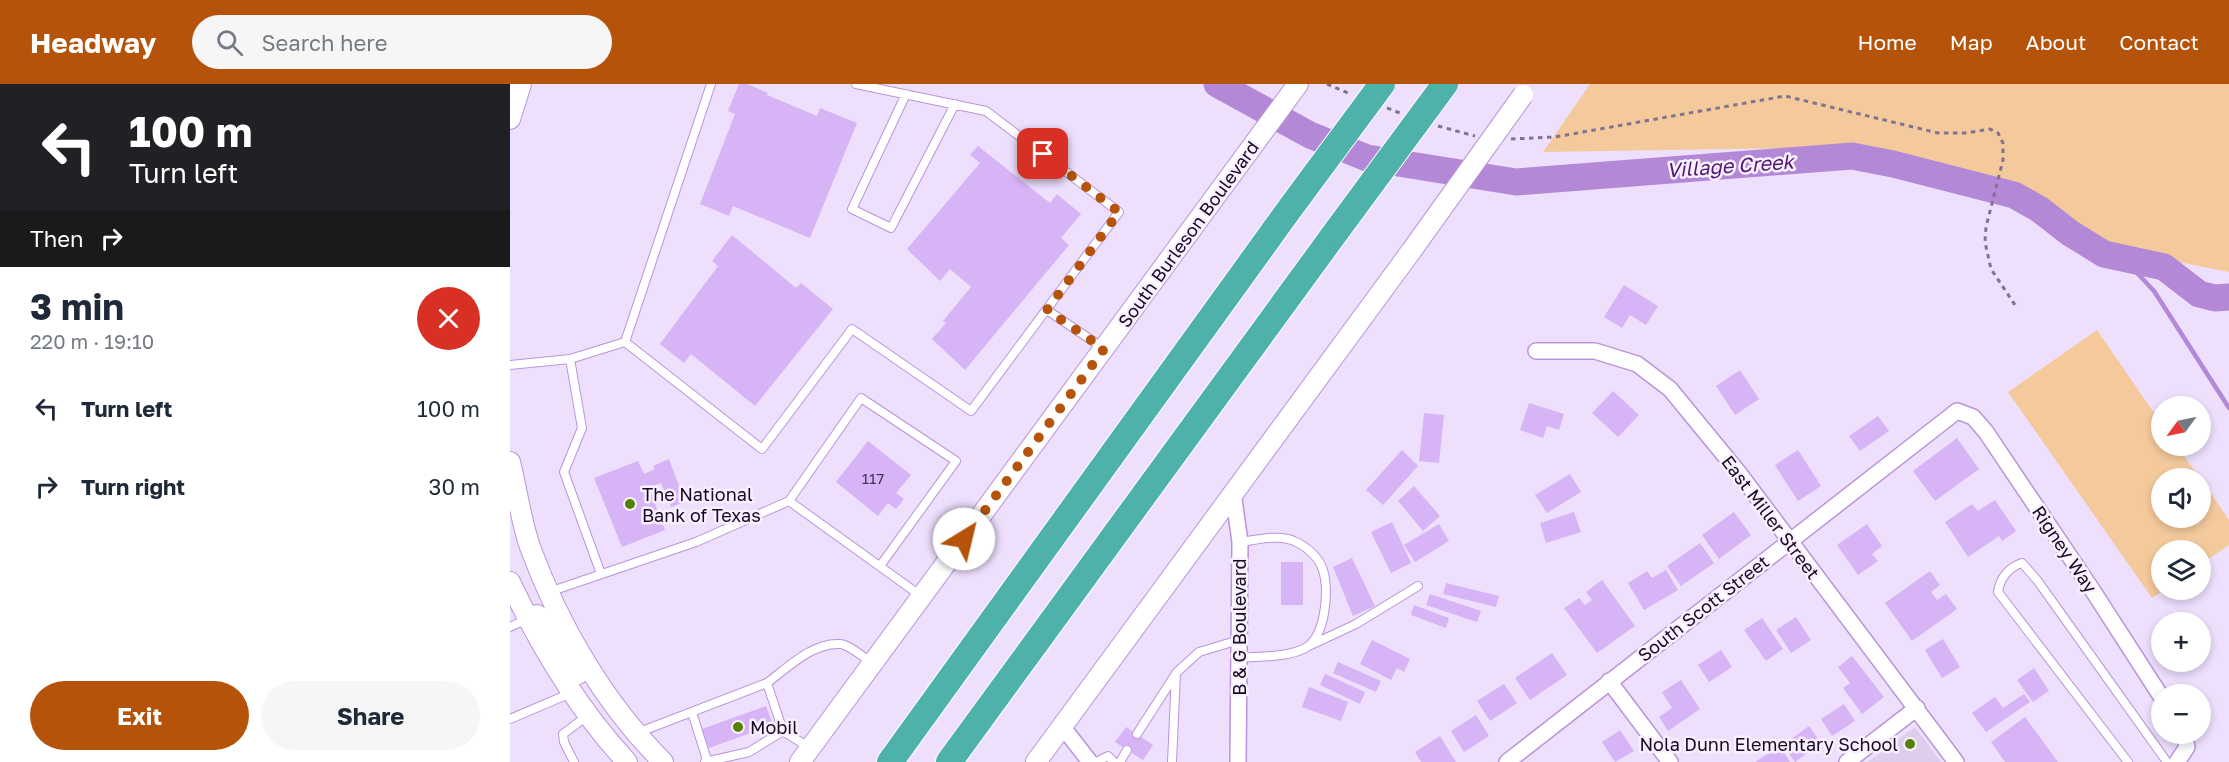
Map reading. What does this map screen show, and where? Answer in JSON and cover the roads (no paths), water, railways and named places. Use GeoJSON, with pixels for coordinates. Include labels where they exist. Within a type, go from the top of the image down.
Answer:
{"type":"FeatureCollection","features":[{"type":"Feature","properties":{"kind":"highway"},"geometry":{"type":"LineString","coordinates":[[949,762],[1445,84]]}},
{"type":"Feature","properties":{"kind":"highway"},"geometry":{"type":"LineString","coordinates":[[890,762],[1291,207],[1383,95]]}},
{"type":"Feature","properties":{"kind":"main road"},"geometry":{"type":"LineString","coordinates":[[510,119],[521,84]]}},
{"type":"Feature","properties":{"kind":"main road","name":"South Burleson Boulevard"},"geometry":{"type":"LineString","coordinates":[[806,755],[1298,84]]}},
{"type":"Feature","properties":{"kind":"main road"},"geometry":{"type":"LineString","coordinates":[[1036,762],[1412,250],[1527,89]]}},
{"type":"Feature","properties":{"kind":"main road"},"geometry":{"type":"LineString","coordinates":[[510,462],[530,546],[549,592],[592,673],[621,717],[663,762]]}},
{"type":"Feature","properties":{"kind":"main road"},"geometry":{"type":"LineString","coordinates":[[510,582],[519,623],[587,716],[627,762]]}},
{"type":"Feature","properties":{"kind":"main road"},"geometry":{"type":"LineString","coordinates":[[519,623],[537,615],[546,622],[605,710],[621,717]]}},
{"type":"Feature","properties":{"kind":"street","name":"East Miller Street"},"geometry":{"type":"LineString","coordinates":[[1536,351],[1595,351],[1637,364],[1670,389],[1739,473],[1956,762]]}},
{"type":"Feature","properties":{"kind":"street","name":"South Scott Street"},"geometry":{"type":"LineString","coordinates":[[1507,762],[1957,411]]}},
{"type":"Feature","properties":{"kind":"street","name":"Rigney Way"},"geometry":{"type":"LineString","coordinates":[[1957,411],[1973,417],[1986,432],[2153,684]]}},
{"type":"Feature","properties":{"kind":"street","name":"B & G Boulevard"},"geometry":{"type":"LineString","coordinates":[[1233,492],[1240,542],[1238,762]]}},
{"type":"Feature","properties":{"kind":"street"},"geometry":{"type":"LineString","coordinates":[[1609,681],[1670,762]]}},
{"type":"Feature","properties":{"kind":"street"},"geometry":{"type":"LineString","coordinates":[[1847,762],[1917,708]]}},
{"type":"Feature","properties":{"kind":"street"},"geometry":{"type":"LineString","coordinates":[[1062,726],[1090,762]]}},
{"type":"Feature","properties":{"kind":"street"},"geometry":{"type":"LineString","coordinates":[[2177,762],[2183,744]]}},
{"type":"Feature","properties":{"kind":"lane"},"geometry":{"type":"LineString","coordinates":[[625,342],[711,84]]}},
{"type":"Feature","properties":{"kind":"lane"},"geometry":{"type":"LineString","coordinates":[[625,342],[762,449],[852,328],[971,411],[1119,212],[986,111],[855,84]]}},
{"type":"Feature","properties":{"kind":"lane"},"geometry":{"type":"LineString","coordinates":[[906,94],[852,208],[891,228],[954,104]]}},
{"type":"Feature","properties":{"kind":"lane"},"geometry":{"type":"LineString","coordinates":[[1047,310],[1104,349]]}},
{"type":"Feature","properties":{"kind":"lane"},"geometry":{"type":"LineString","coordinates":[[510,365],[570,359],[625,342]]}},
{"type":"Feature","properties":{"kind":"lane"},"geometry":{"type":"LineString","coordinates":[[570,359],[582,428],[564,472],[601,574]]}},
{"type":"Feature","properties":{"kind":"lane"},"geometry":{"type":"LineString","coordinates":[[549,592],[696,542],[789,501],[861,398],[956,461],[880,566]]}},
{"type":"Feature","properties":{"kind":"lane"},"geometry":{"type":"LineString","coordinates":[[789,501],[922,597]]}},
{"type":"Feature","properties":{"kind":"lane"},"geometry":{"type":"LineString","coordinates":[[1240,542],[1269,538],[1292,540],[1310,550],[1323,569],[1325,613],[1319,634],[1307,647]]}},
{"type":"Feature","properties":{"kind":"lane"},"geometry":{"type":"LineString","coordinates":[[2128,762],[1998,592],[2002,578],[2016,565],[2022,563],[2037,580],[2167,762]]}},
{"type":"Feature","properties":{"kind":"lane"},"geometry":{"type":"LineString","coordinates":[[1239,658],[1285,654],[1307,647],[1356,624],[1418,586]]}},
{"type":"Feature","properties":{"kind":"lane"},"geometry":{"type":"LineString","coordinates":[[1137,734],[1176,673],[1199,652],[1239,640]]}},
{"type":"Feature","properties":{"kind":"lane"},"geometry":{"type":"LineString","coordinates":[[636,733],[767,683],[812,651],[824,646],[842,644],[873,663]]}},
{"type":"Feature","properties":{"kind":"lane"},"geometry":{"type":"LineString","coordinates":[[1173,762],[1176,673]]}},
{"type":"Feature","properties":{"kind":"lane"},"geometry":{"type":"LineString","coordinates":[[767,683],[783,730],[806,755]]}},
{"type":"Feature","properties":{"kind":"lane"},"geometry":{"type":"LineString","coordinates":[[510,719],[571,693]]}},
{"type":"Feature","properties":{"kind":"lane"},"geometry":{"type":"LineString","coordinates":[[692,712],[706,761],[749,752],[783,730]]}},
{"type":"Feature","properties":{"kind":"lane"},"geometry":{"type":"LineString","coordinates":[[574,762],[564,742],[563,734],[587,716]]}},
{"type":"Feature","properties":{"kind":"lane"},"geometry":{"type":"LineString","coordinates":[[1120,762],[1127,750]]}},
{"type":"Feature","properties":{"kind":"lane"},"geometry":{"type":"LineString","coordinates":[[1096,762],[1108,756],[1114,762]]}},
{"type":"Feature","properties":{"kind":"waterway","name":"Village Creek"},"geometry":{"type":"LineString","coordinates":[[1217,84],[1310,135],[1367,158],[1516,182],[1852,156],[1893,164],[2014,195],[2039,209],[2070,233],[2104,254],[2164,267],[2199,294],[2215,298],[2229,297]]}},
{"type":"Feature","properties":{"kind":"waterway"},"geometry":{"type":"LineString","coordinates":[[2125,260],[2154,291],[2229,408]]}},
{"type":"Feature","properties":{"kind":"place","name":"The National Bank of Texas"},"geometry":{"type":"Point","coordinates":[630,504]}},
{"type":"Feature","properties":{"kind":"place","name":"Mobil"},"geometry":{"type":"Point","coordinates":[738,727]}},
{"type":"Feature","properties":{"kind":"place","name":"Nola Dunn Elementary School"},"geometry":{"type":"Point","coordinates":[1910,744]}}]}
